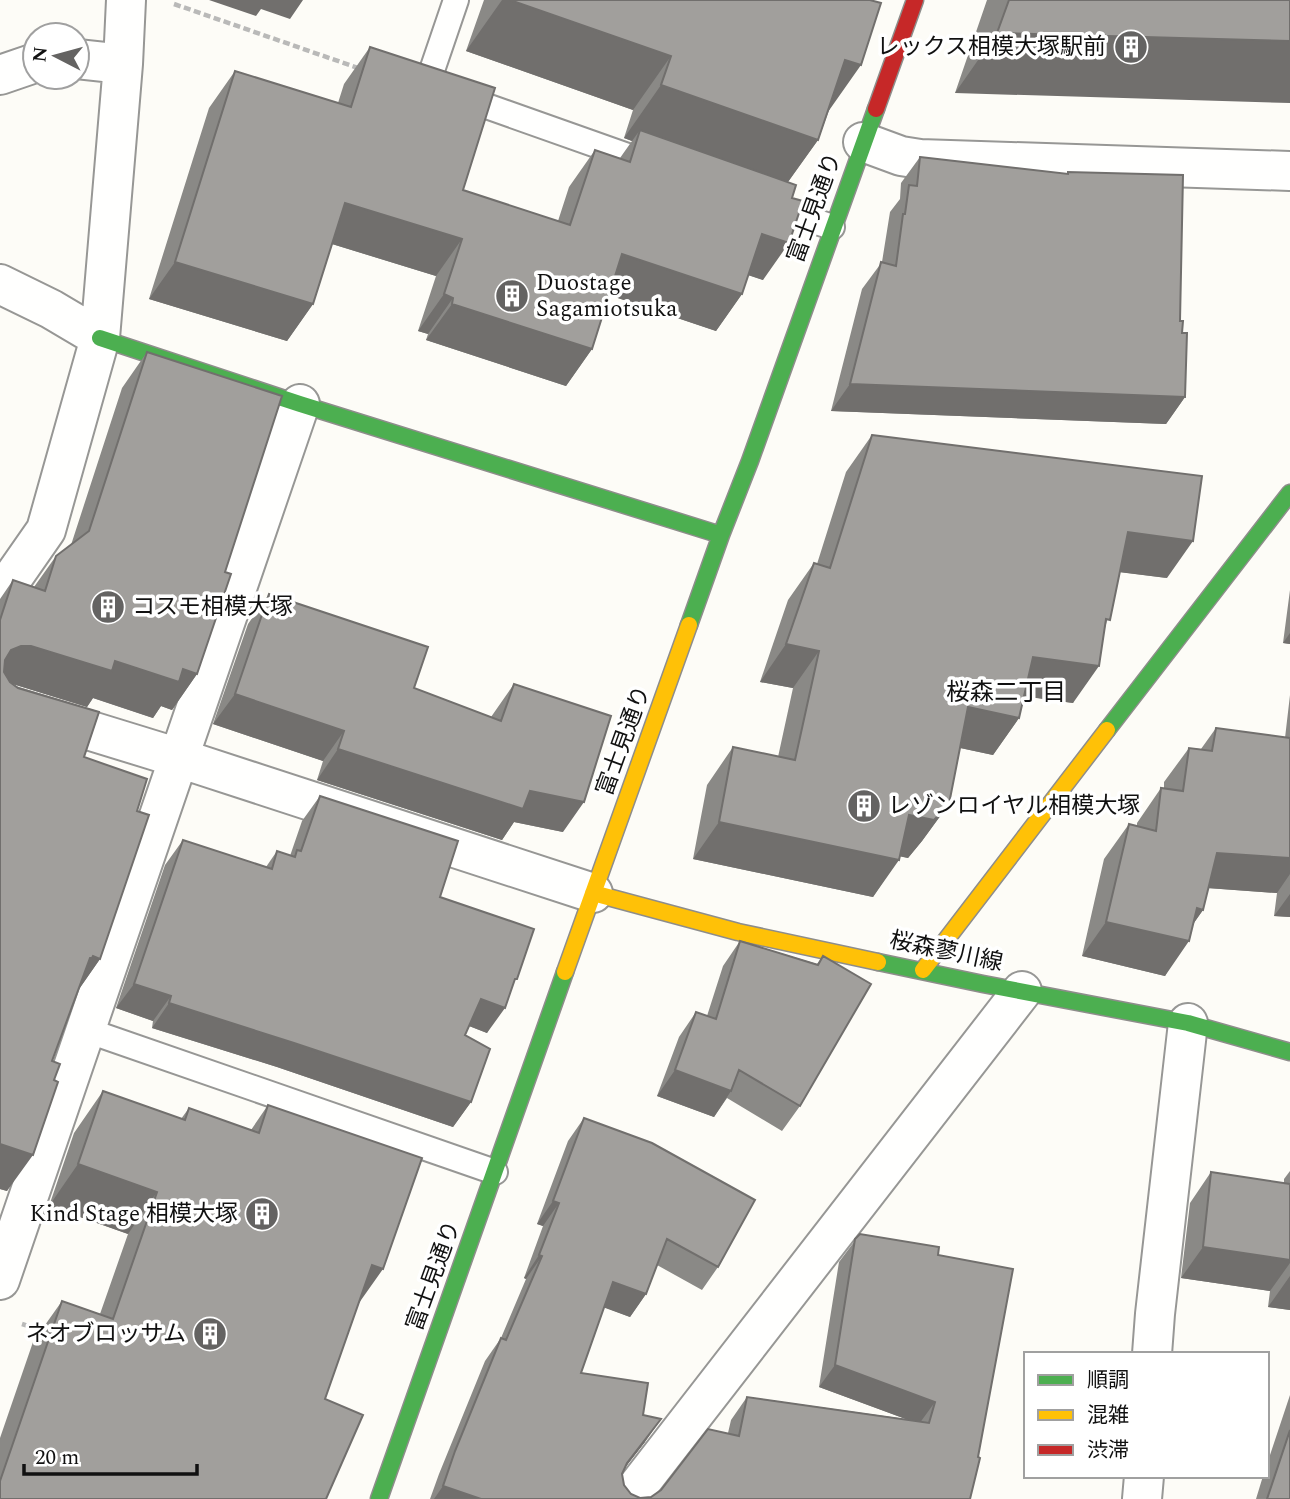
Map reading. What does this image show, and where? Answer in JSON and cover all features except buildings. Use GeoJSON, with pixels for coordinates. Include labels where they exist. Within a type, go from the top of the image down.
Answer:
{"type":"FeatureCollection","features":[{"type":"Feature","properties":{"kind":"street"},"geometry":{"type":"LineString","coordinates":[[0,586],[14,576],[46,530],[100,338],[126,0]]}},
{"type":"Feature","properties":{"kind":"street","name":"富士見通り"},"geometry":{"type":"LineString","coordinates":[[379,1499],[721,535],[915,0]]}},
{"type":"Feature","properties":{"kind":"street"},"geometry":{"type":"LineString","coordinates":[[91,61],[123,64]]}},
{"type":"Feature","properties":{"kind":"street"},"geometry":{"type":"LineString","coordinates":[[0,75],[21,68]]}},
{"type":"Feature","properties":{"kind":"street"},"geometry":{"type":"LineString","coordinates":[[863,142],[901,156],[920,159],[1290,171]]}},
{"type":"Feature","properties":{"kind":"street"},"geometry":{"type":"LineString","coordinates":[[0,284],[51,309],[100,338],[300,404],[721,535]]}},
{"type":"Feature","properties":{"kind":"street"},"geometry":{"type":"LineString","coordinates":[[0,1280],[300,404]]}},
{"type":"Feature","properties":{"kind":"street"},"geometry":{"type":"LineString","coordinates":[[923,970],[1290,493]]}},
{"type":"Feature","properties":{"kind":"street"},"geometry":{"type":"LineString","coordinates":[[0,703],[179,758],[593,893]]}},
{"type":"Feature","properties":{"kind":"street","name":"桜森蓼川線"},"geometry":{"type":"LineString","coordinates":[[593,893],[738,932],[1188,1023],[1290,1052]]}},
{"type":"Feature","properties":{"kind":"street"},"geometry":{"type":"LineString","coordinates":[[628,1499],[1022,991]]}},
{"type":"Feature","properties":{"kind":"street"},"geometry":{"type":"LineString","coordinates":[[1152,1352],[1188,1023]]}},
{"type":"Feature","properties":{"kind":"street"},"geometry":{"type":"LineString","coordinates":[[1142,1499],[1144,1478]]}},
{"type":"Feature","properties":{"kind":"lane"},"geometry":{"type":"LineString","coordinates":[[456,0],[427,85],[675,173]]}},
{"type":"Feature","properties":{"kind":"lane"},"geometry":{"type":"LineString","coordinates":[[741,196],[832,227]]}},
{"type":"Feature","properties":{"kind":"lane"},"geometry":{"type":"LineString","coordinates":[[86,1030],[495,1172]]}},
{"type":"Feature","properties":{"kind":"path"},"geometry":{"type":"LineString","coordinates":[[163,0],[414,87],[427,85]]}},
{"type":"Feature","properties":{"kind":"path"},"geometry":{"type":"LineString","coordinates":[[13,1320],[51,1334]]}},
{"type":"Feature","properties":{"kind":"traffic: fast"},"geometry":{"type":"LineString","coordinates":[[689,625],[876,109]]}},
{"type":"Feature","properties":{"kind":"traffic: fast"},"geometry":{"type":"LineString","coordinates":[[100,338],[300,404],[721,535]]}},
{"type":"Feature","properties":{"kind":"traffic: fast"},"geometry":{"type":"LineString","coordinates":[[1107,730],[1290,493]]}},
{"type":"Feature","properties":{"kind":"traffic: fast"},"geometry":{"type":"LineString","coordinates":[[878,962],[1188,1023],[1290,1052]]}},
{"type":"Feature","properties":{"kind":"traffic: fast"},"geometry":{"type":"LineString","coordinates":[[379,1499],[565,972]]}},
{"type":"Feature","properties":{"kind":"traffic: slow"},"geometry":{"type":"LineString","coordinates":[[565,972],[689,625]]}},
{"type":"Feature","properties":{"kind":"traffic: slow"},"geometry":{"type":"LineString","coordinates":[[923,970],[1107,730]]}},
{"type":"Feature","properties":{"kind":"traffic: slow"},"geometry":{"type":"LineString","coordinates":[[593,893],[738,932],[878,962]]}},
{"type":"Feature","properties":{"kind":"traffic: jam"},"geometry":{"type":"LineString","coordinates":[[876,109],[915,0]]}},
{"type":"Feature","properties":{"kind":"place","name":"レックス相模大塚駅前"},"geometry":{"type":"Point","coordinates":[1131,47]}},
{"type":"Feature","properties":{"kind":"place","name":"Duostage Sagamiotsuka"},"geometry":{"type":"Point","coordinates":[512,296]}},
{"type":"Feature","properties":{"kind":"place","name":"コスモ相模大塚"},"geometry":{"type":"Point","coordinates":[108,607]}},
{"type":"Feature","properties":{"kind":"place","name":"レゾンロイヤル相模大塚"},"geometry":{"type":"Point","coordinates":[864,806]}},
{"type":"Feature","properties":{"kind":"place","name":"Kind Stage 相模大塚"},"geometry":{"type":"Point","coordinates":[262,1214]}},
{"type":"Feature","properties":{"kind":"place","name":"ネオブロッサム"},"geometry":{"type":"Point","coordinates":[210,1334]}},
{"type":"Feature","properties":{"kind":"district","name":"桜森二丁目"},"geometry":{"type":"Point","coordinates":[1006,693]}}]}
